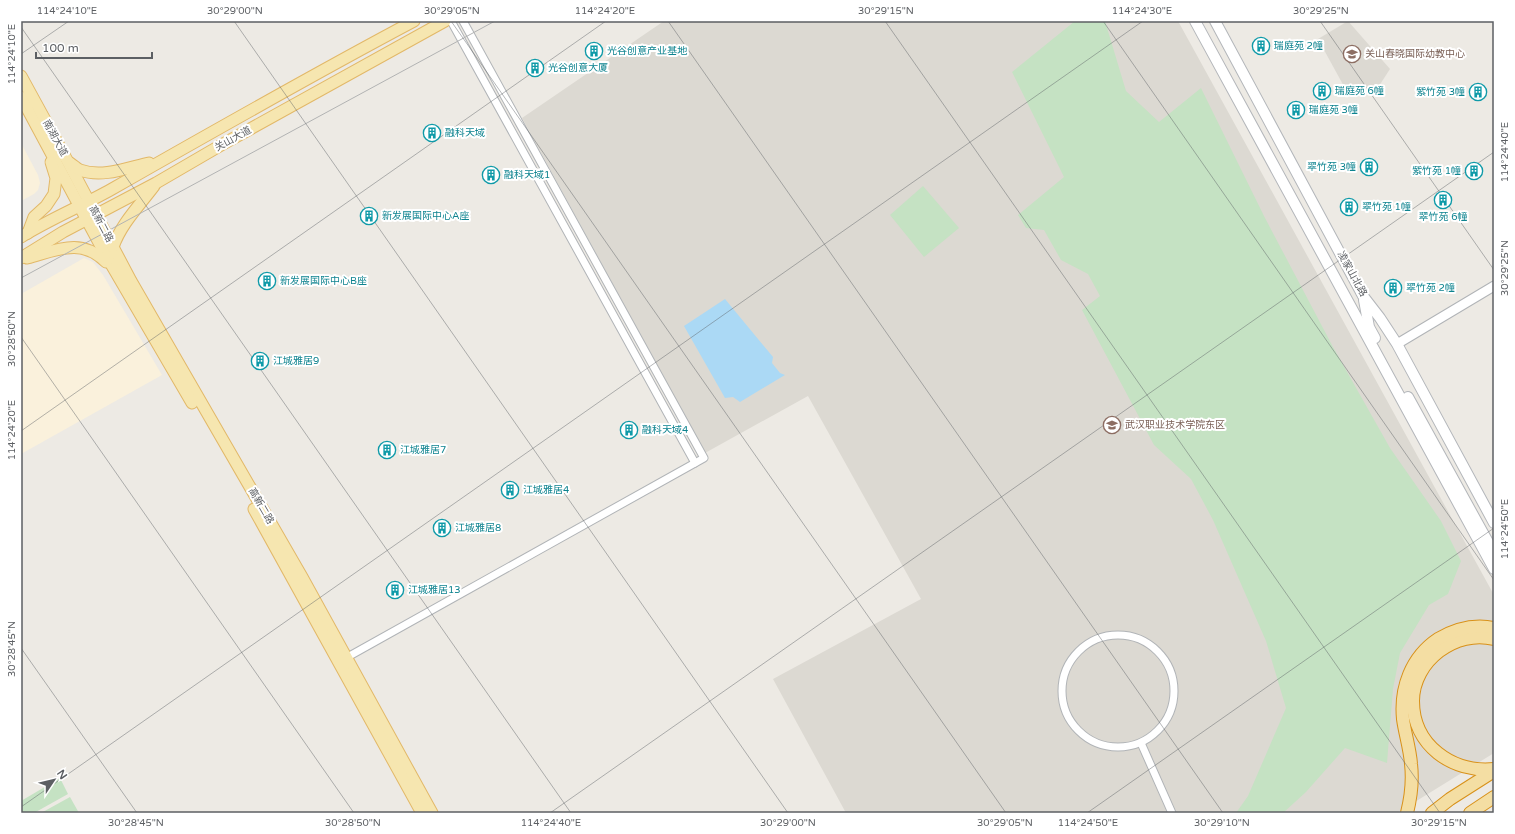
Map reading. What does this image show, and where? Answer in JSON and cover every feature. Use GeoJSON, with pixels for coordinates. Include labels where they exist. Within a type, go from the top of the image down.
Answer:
{"type":"FeatureCollection","features":[{"type":"Feature","properties":{"kind":"highway"},"geometry":{"type":"LineString","coordinates":[[1407,813],[1411,793],[1412,771],[1403,718],[1405,685],[1410,672],[1416,660],[1423,652],[1443,636],[1458,630],[1476,626],[1494,628]]}},
{"type":"Feature","properties":{"kind":"highway"},"geometry":{"type":"LineString","coordinates":[[1494,639],[1477,637],[1465,638],[1442,649],[1425,665],[1419,676],[1413,700],[1414,711],[1420,732],[1430,747],[1439,755],[1449,762],[1460,766],[1494,770]]}},
{"type":"Feature","properties":{"kind":"highway"},"geometry":{"type":"LineString","coordinates":[[1432,813],[1450,799],[1494,770]]}},
{"type":"Feature","properties":{"kind":"highway"},"geometry":{"type":"LineString","coordinates":[[1470,813],[1494,797]]}},
{"type":"Feature","properties":{"kind":"main road","name":"关山大道"},"geometry":{"type":"LineString","coordinates":[[24,235],[414,21]]}},
{"type":"Feature","properties":{"kind":"main road","name":"关山大道"},"geometry":{"type":"LineString","coordinates":[[21,259],[63,232],[156,183],[223,144],[445,21]]}},
{"type":"Feature","properties":{"kind":"main road"},"geometry":{"type":"LineString","coordinates":[[1195,21],[1494,569]]}},
{"type":"Feature","properties":{"kind":"main road","name":"凌家山北路"},"geometry":{"type":"LineString","coordinates":[[1215,21],[1363,296],[1397,344],[1494,523]]}},
{"type":"Feature","properties":{"kind":"main road","name":"南湖大道"},"geometry":{"type":"LineString","coordinates":[[21,76],[68,162],[84,203]]}},
{"type":"Feature","properties":{"kind":"main road","name":"南湖大道"},"geometry":{"type":"LineString","coordinates":[[21,97],[92,217]]}},
{"type":"Feature","properties":{"kind":"main road"},"geometry":{"type":"LineString","coordinates":[[24,235],[34,217],[46,206],[54,194],[56,185],[56,178],[53,169],[30,114]]}},
{"type":"Feature","properties":{"kind":"main road"},"geometry":{"type":"LineString","coordinates":[[68,162],[79,170],[95,173],[109,173],[161,160]]}},
{"type":"Feature","properties":{"kind":"main road"},"geometry":{"type":"LineString","coordinates":[[113,247],[117,236],[156,183]]}},
{"type":"Feature","properties":{"kind":"main road","name":"高新二路"},"geometry":{"type":"LineString","coordinates":[[92,217],[113,247],[131,281],[302,577],[342,660],[422,813]]}},
{"type":"Feature","properties":{"kind":"main road","name":"高新二路"},"geometry":{"type":"LineString","coordinates":[[92,217],[118,274],[432,813]]}},
{"type":"Feature","properties":{"kind":"main road"},"geometry":{"type":"LineString","coordinates":[[21,259],[60,248],[82,247],[98,254],[118,274]]}},
{"type":"Feature","properties":{"kind":"main road"},"geometry":{"type":"LineString","coordinates":[[1363,296],[1369,327],[1494,553]]}},
{"type":"Feature","properties":{"kind":"main road"},"geometry":{"type":"LineString","coordinates":[[1464,813],[1494,793]]}},
{"type":"Feature","properties":{"kind":"street"},"geometry":{"type":"LineString","coordinates":[[451,21],[695,463]]}},
{"type":"Feature","properties":{"kind":"street"},"geometry":{"type":"LineString","coordinates":[[342,660],[704,458],[463,21]]}},
{"type":"Feature","properties":{"kind":"street"},"geometry":{"type":"LineString","coordinates":[[1397,344],[1494,286]]}},
{"type":"Feature","properties":{"kind":"street"},"geometry":{"type":"LineString","coordinates":[[1109,635],[1127,635],[1133,637],[1144,641],[1158,652],[1169,667],[1174,684],[1173,702],[1167,719],[1156,733],[1140,743],[1122,747],[1102,745],[1085,737],[1071,723],[1063,705],[1061,686],[1066,667],[1077,651],[1092,640],[1109,635]]}},
{"type":"Feature","properties":{"kind":"street"},"geometry":{"type":"LineString","coordinates":[[1140,743],[1172,813]]}},
{"type":"Feature","properties":{"kind":"shaded area","name":"武汉职业技术学院东区"},"geometry":{"type":"Polygon","coordinates":[[[664,21],[1178,21],[1494,595],[1494,753],[1397,813],[846,813],[773,679],[921,599],[808,396],[705,453],[522,118],[664,21]]]}},
{"type":"Feature","properties":{"kind":"shaded area","name":"关山春晓国际幼教中心"},"geometry":{"type":"Polygon","coordinates":[[[1348,21],[1390,69],[1377,89],[1346,90],[1318,39],[1348,21]]]}},
{"type":"Feature","properties":{"kind":"shaded area"},"geometry":{"type":"Polygon","coordinates":[[[21,143],[38,175],[40,183],[38,190],[34,194],[21,201],[21,143]]]}},
{"type":"Feature","properties":{"kind":"shaded area"},"geometry":{"type":"Polygon","coordinates":[[[84,258],[93,262],[103,275],[162,375],[21,454],[21,294],[84,258]]]}},
{"type":"Feature","properties":{"kind":"green space"},"geometry":{"type":"Polygon","coordinates":[[[1075,21],[1105,21],[1126,91],[1159,122],[1201,88],[1264,216],[1333,347],[1390,448],[1441,521],[1461,561],[1448,594],[1429,605],[1400,653],[1393,689],[1387,763],[1345,748],[1306,792],[1283,813],[1236,813],[1248,796],[1286,708],[1266,641],[1213,520],[1191,479],[1154,445],[1082,310],[1100,296],[1088,274],[1061,260],[1044,230],[1026,228],[1018,215],[1064,177],[1012,72],[1075,21]]]}},
{"type":"Feature","properties":{"kind":"green space"},"geometry":{"type":"Polygon","coordinates":[[[923,186],[959,228],[924,257],[890,215],[923,186]]]}},
{"type":"Feature","properties":{"kind":"green space"},"geometry":{"type":"Polygon","coordinates":[[[60,778],[68,794],[34,813],[21,813],[21,801],[60,778]]]}},
{"type":"Feature","properties":{"kind":"green space"},"geometry":{"type":"Polygon","coordinates":[[[70,797],[79,813],[41,813],[70,797]]]}},
{"type":"Feature","properties":{"kind":"water"},"geometry":{"type":"Polygon","coordinates":[[[725,299],[773,357],[772,363],[780,373],[785,375],[740,402],[733,397],[725,398],[684,326],[725,299]]]}},
{"type":"Feature","properties":{"kind":"tram line"},"geometry":{"type":"LineString","coordinates":[[21,278],[495,21]]}},
{"type":"Feature","properties":{"kind":"place","name":"瑞庭苑 2幢"},"geometry":{"type":"Point","coordinates":[1261,46]}},
{"type":"Feature","properties":{"kind":"place","name":"光谷创意产业基地"},"geometry":{"type":"Point","coordinates":[594,51]}},
{"type":"Feature","properties":{"kind":"place","name":"关山春晓国际幼教中心"},"geometry":{"type":"Point","coordinates":[1352,54]}},
{"type":"Feature","properties":{"kind":"place","name":"光谷创意大厦"},"geometry":{"type":"Point","coordinates":[535,68]}},
{"type":"Feature","properties":{"kind":"place","name":"瑞庭苑 6幢"},"geometry":{"type":"Point","coordinates":[1322,91]}},
{"type":"Feature","properties":{"kind":"place","name":"紫竹苑 3幢"},"geometry":{"type":"Point","coordinates":[1478,92]}},
{"type":"Feature","properties":{"kind":"place","name":"瑞庭苑 3幢"},"geometry":{"type":"Point","coordinates":[1296,110]}},
{"type":"Feature","properties":{"kind":"place","name":"融科天域"},"geometry":{"type":"Point","coordinates":[432,133]}},
{"type":"Feature","properties":{"kind":"place","name":"翠竹苑 3幢"},"geometry":{"type":"Point","coordinates":[1369,167]}},
{"type":"Feature","properties":{"kind":"place","name":"紫竹苑 1幢"},"geometry":{"type":"Point","coordinates":[1474,171]}},
{"type":"Feature","properties":{"kind":"place","name":"融科天域1"},"geometry":{"type":"Point","coordinates":[491,175]}},
{"type":"Feature","properties":{"kind":"place","name":"翠竹苑 6幢"},"geometry":{"type":"Point","coordinates":[1443,200]}},
{"type":"Feature","properties":{"kind":"place","name":"翠竹苑 1幢"},"geometry":{"type":"Point","coordinates":[1349,207]}},
{"type":"Feature","properties":{"kind":"place","name":"新发展国际中心A座"},"geometry":{"type":"Point","coordinates":[369,216]}},
{"type":"Feature","properties":{"kind":"place","name":"新发展国际中心B座"},"geometry":{"type":"Point","coordinates":[267,281]}},
{"type":"Feature","properties":{"kind":"place","name":"翠竹苑 2幢"},"geometry":{"type":"Point","coordinates":[1393,288]}},
{"type":"Feature","properties":{"kind":"place","name":"江城雅居9"},"geometry":{"type":"Point","coordinates":[260,361]}},
{"type":"Feature","properties":{"kind":"place","name":"武汉职业技术学院东区"},"geometry":{"type":"Point","coordinates":[1112,425]}},
{"type":"Feature","properties":{"kind":"place","name":"融科天域4"},"geometry":{"type":"Point","coordinates":[629,430]}},
{"type":"Feature","properties":{"kind":"place","name":"江城雅居7"},"geometry":{"type":"Point","coordinates":[387,450]}},
{"type":"Feature","properties":{"kind":"place","name":"江城雅居4"},"geometry":{"type":"Point","coordinates":[510,490]}},
{"type":"Feature","properties":{"kind":"place","name":"江城雅居8"},"geometry":{"type":"Point","coordinates":[442,528]}},
{"type":"Feature","properties":{"kind":"place","name":"江城雅居13"},"geometry":{"type":"Point","coordinates":[395,590]}}]}
